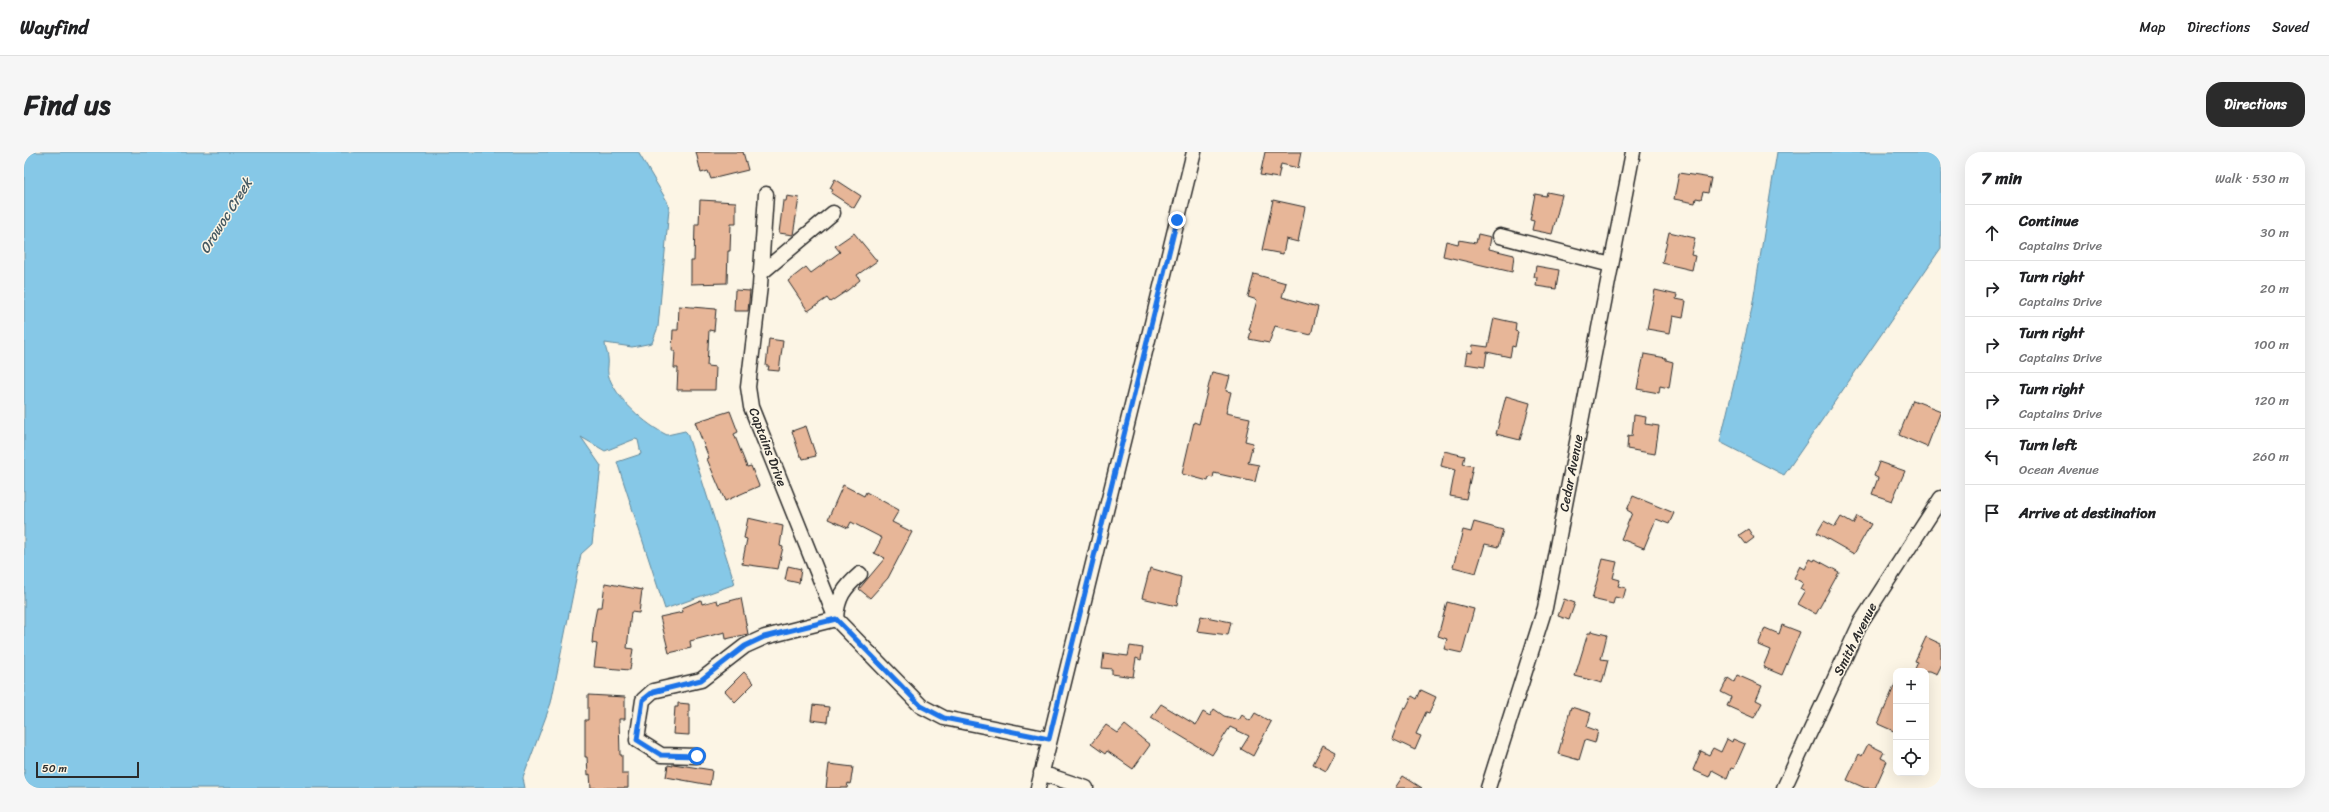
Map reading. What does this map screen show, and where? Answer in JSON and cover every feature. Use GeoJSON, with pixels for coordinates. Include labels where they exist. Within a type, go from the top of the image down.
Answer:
{"type":"FeatureCollection","features":[{"type":"Feature","properties":{"kind":"street"},"geometry":{"type":"LineString","coordinates":[[1038,788],[1194,152]]}},
{"type":"Feature","properties":{"kind":"street","name":"Cedar Avenue"},"geometry":{"type":"LineString","coordinates":[[1488,788],[1545,608],[1633,152]]}},
{"type":"Feature","properties":{"kind":"street","name":"Captains Drive"},"geometry":{"type":"LineString","coordinates":[[766,194],[760,274],[748,387],[751,407],[836,619],[921,706],[944,718],[1049,739]]}},
{"type":"Feature","properties":{"kind":"street"},"geometry":{"type":"LineString","coordinates":[[760,274],[833,213]]}},
{"type":"Feature","properties":{"kind":"street"},"geometry":{"type":"LineString","coordinates":[[1500,236],[1611,265]]}},
{"type":"Feature","properties":{"kind":"street","name":"Smith Avenue"},"geometry":{"type":"LineString","coordinates":[[1784,788],[1861,622],[1941,498]]}},
{"type":"Feature","properties":{"kind":"street"},"geometry":{"type":"LineString","coordinates":[[697,756],[661,755],[637,740],[643,700],[653,692],[701,680],[745,646],[764,637],[836,619],[837,603],[849,584],[860,574]]}},
{"type":"Feature","properties":{"kind":"street"},"geometry":{"type":"LineString","coordinates":[[1041,774],[1086,788]]}},
{"type":"Feature","properties":{"kind":"water","name":"Orowoc Creek"},"geometry":{"type":"Polygon","coordinates":[[[24,152],[638,152],[667,201],[669,209],[658,327],[652,343],[632,347],[605,343],[608,354],[608,374],[617,392],[624,401],[650,425],[667,435],[685,431],[687,433],[735,584],[665,609],[617,462],[641,454],[638,440],[635,439],[605,451],[581,437],[601,466],[592,544],[581,554],[551,703],[523,778],[525,788],[24,788],[24,152]]]}},
{"type":"Feature","properties":{"kind":"water"},"geometry":{"type":"Polygon","coordinates":[[[1777,152],[1941,152],[1941,248],[1784,475],[1720,442],[1752,308],[1777,152]]]}},
{"type":"Feature","properties":{"kind":"building"},"geometry":{"type":"Polygon","coordinates":[[[696,152],[743,152],[748,170],[711,179],[708,171],[701,173],[696,152]]]}},
{"type":"Feature","properties":{"kind":"building"},"geometry":{"type":"Polygon","coordinates":[[[1265,152],[1301,152],[1298,168],[1281,164],[1278,178],[1260,175],[1265,152]]]}},
{"type":"Feature","properties":{"kind":"building"},"geometry":{"type":"Polygon","coordinates":[[[1679,173],[1711,178],[1708,193],[1703,192],[1701,199],[1696,198],[1695,203],[1674,199],[1679,173]]]}},
{"type":"Feature","properties":{"kind":"building"},"geometry":{"type":"Polygon","coordinates":[[[835,179],[861,196],[854,208],[831,193],[833,190],[830,188],[835,179]]]}},
{"type":"Feature","properties":{"kind":"building"},"geometry":{"type":"Polygon","coordinates":[[[1547,192],[1562,195],[1552,234],[1532,230],[1534,221],[1530,220],[1535,194],[1546,196],[1547,192]]]}},
{"type":"Feature","properties":{"kind":"building"},"geometry":{"type":"Polygon","coordinates":[[[787,196],[799,198],[793,235],[779,233],[783,201],[786,201],[787,196]]]}},
{"type":"Feature","properties":{"kind":"building"},"geometry":{"type":"Polygon","coordinates":[[[700,200],[736,202],[736,224],[731,224],[730,251],[728,251],[727,283],[691,284],[691,261],[694,261],[695,224],[699,224],[700,200]]]}},
{"type":"Feature","properties":{"kind":"building"},"geometry":{"type":"Polygon","coordinates":[[[1273,200],[1305,207],[1298,242],[1286,239],[1283,254],[1262,250],[1273,200]]]}},
{"type":"Feature","properties":{"kind":"building"},"geometry":{"type":"Polygon","coordinates":[[[1669,232],[1695,238],[1691,255],[1695,256],[1692,270],[1662,263],[1669,232]]]}},
{"type":"Feature","properties":{"kind":"building"},"geometry":{"type":"Polygon","coordinates":[[[854,233],[877,261],[857,275],[860,280],[848,290],[830,302],[827,298],[808,311],[788,281],[806,267],[811,273],[840,252],[835,246],[854,233]]]}},
{"type":"Feature","properties":{"kind":"building"},"geometry":{"type":"Polygon","coordinates":[[[1478,234],[1491,237],[1489,249],[1514,255],[1512,272],[1443,256],[1446,241],[1458,244],[1459,240],[1476,243],[1478,234]]]}},
{"type":"Feature","properties":{"kind":"building"},"geometry":{"type":"Polygon","coordinates":[[[1536,266],[1559,270],[1556,289],[1536,286],[1537,277],[1534,277],[1536,266]]]}},
{"type":"Feature","properties":{"kind":"building"},"geometry":{"type":"Polygon","coordinates":[[[1254,274],[1286,283],[1282,297],[1318,307],[1311,335],[1275,326],[1269,343],[1249,339],[1251,331],[1249,330],[1257,300],[1248,297],[1254,274]]]}},
{"type":"Feature","properties":{"kind":"building"},"geometry":{"type":"Polygon","coordinates":[[[735,290],[750,291],[748,311],[734,311],[735,290]]]}},
{"type":"Feature","properties":{"kind":"building"},"geometry":{"type":"Polygon","coordinates":[[[1655,290],[1677,295],[1676,299],[1686,301],[1683,318],[1673,316],[1670,333],[1647,329],[1655,290]]]}},
{"type":"Feature","properties":{"kind":"building"},"geometry":{"type":"Polygon","coordinates":[[[679,306],[716,309],[714,331],[709,330],[707,366],[716,367],[715,390],[677,390],[678,368],[674,368],[675,351],[672,351],[673,330],[678,330],[679,306]]]}},
{"type":"Feature","properties":{"kind":"building"},"geometry":{"type":"Polygon","coordinates":[[[1494,318],[1516,323],[1515,331],[1518,332],[1515,347],[1512,346],[1510,357],[1487,352],[1485,367],[1465,364],[1467,352],[1472,353],[1473,345],[1488,347],[1494,318]]]}},
{"type":"Feature","properties":{"kind":"building"},"geometry":{"type":"Polygon","coordinates":[[[769,339],[783,341],[779,371],[768,370],[769,366],[766,366],[769,339]]]}},
{"type":"Feature","properties":{"kind":"building"},"geometry":{"type":"Polygon","coordinates":[[[1644,354],[1666,358],[1666,360],[1673,362],[1669,388],[1660,386],[1659,393],[1637,389],[1644,354]]]}},
{"type":"Feature","properties":{"kind":"building"},"geometry":{"type":"Polygon","coordinates":[[[1212,372],[1230,376],[1226,391],[1231,392],[1226,413],[1250,418],[1245,441],[1253,443],[1248,463],[1259,465],[1255,482],[1214,473],[1213,478],[1209,477],[1208,481],[1182,474],[1194,422],[1199,424],[1212,372]]]}},
{"type":"Feature","properties":{"kind":"building"},"geometry":{"type":"Polygon","coordinates":[[[1506,396],[1530,403],[1520,440],[1496,434],[1506,396]]]}},
{"type":"Feature","properties":{"kind":"building"},"geometry":{"type":"Polygon","coordinates":[[[1913,400],[1941,411],[1927,447],[1899,435],[1913,400]]]}},
{"type":"Feature","properties":{"kind":"building"},"geometry":{"type":"Polygon","coordinates":[[[730,411],[738,432],[734,434],[747,467],[751,466],[759,486],[725,501],[707,459],[709,458],[695,422],[730,411]]]}},
{"type":"Feature","properties":{"kind":"building"},"geometry":{"type":"Polygon","coordinates":[[[1634,415],[1646,417],[1645,424],[1659,426],[1655,454],[1627,449],[1628,435],[1632,436],[1634,415]]]}},
{"type":"Feature","properties":{"kind":"building"},"geometry":{"type":"Polygon","coordinates":[[[806,426],[816,456],[803,459],[802,456],[800,456],[792,431],[806,426]]]}},
{"type":"Feature","properties":{"kind":"building"},"geometry":{"type":"Polygon","coordinates":[[[1444,451],[1465,456],[1463,464],[1473,466],[1466,499],[1450,496],[1455,470],[1441,466],[1444,451]]]}},
{"type":"Feature","properties":{"kind":"building"},"geometry":{"type":"Polygon","coordinates":[[[1879,462],[1905,471],[1892,501],[1872,494],[1878,478],[1874,476],[1879,462]]]}},
{"type":"Feature","properties":{"kind":"building"},"geometry":{"type":"Polygon","coordinates":[[[843,485],[864,496],[866,492],[899,510],[892,522],[912,532],[888,578],[870,598],[859,589],[885,558],[874,553],[882,538],[851,522],[848,528],[828,519],[843,485]]]}},
{"type":"Feature","properties":{"kind":"building"},"geometry":{"type":"Polygon","coordinates":[[[1633,496],[1674,513],[1669,524],[1656,519],[1644,548],[1621,539],[1632,513],[1627,510],[1633,496]]]}},
{"type":"Feature","properties":{"kind":"building"},"geometry":{"type":"Polygon","coordinates":[[[1857,516],[1871,524],[1854,554],[1817,533],[1824,521],[1835,527],[1841,517],[1853,524],[1857,516]]]}},
{"type":"Feature","properties":{"kind":"building"},"geometry":{"type":"Polygon","coordinates":[[[748,518],[783,526],[780,546],[783,547],[778,569],[742,564],[747,539],[744,538],[748,518]]]}},
{"type":"Feature","properties":{"kind":"building"},"geometry":{"type":"Polygon","coordinates":[[[1474,522],[1503,530],[1498,547],[1485,544],[1476,573],[1453,567],[1463,530],[1471,532],[1474,522]]]}},
{"type":"Feature","properties":{"kind":"building"},"geometry":{"type":"Polygon","coordinates":[[[1748,529],[1754,538],[1746,544],[1739,535],[1748,529]]]}},
{"type":"Feature","properties":{"kind":"building"},"geometry":{"type":"Polygon","coordinates":[[[1603,559],[1617,562],[1613,578],[1620,580],[1618,586],[1626,588],[1623,599],[1615,597],[1613,604],[1592,599],[1603,559]]]}},
{"type":"Feature","properties":{"kind":"building"},"geometry":{"type":"Polygon","coordinates":[[[1810,559],[1814,561],[1815,559],[1839,572],[1816,614],[1798,604],[1805,592],[1800,589],[1803,583],[1794,578],[1800,566],[1805,569],[1810,559]]]}},
{"type":"Feature","properties":{"kind":"building"},"geometry":{"type":"Polygon","coordinates":[[[788,566],[801,569],[799,583],[785,580],[788,566]]]}},
{"type":"Feature","properties":{"kind":"building"},"geometry":{"type":"Polygon","coordinates":[[[1150,568],[1181,577],[1177,606],[1142,598],[1150,568]]]}},
{"type":"Feature","properties":{"kind":"building"},"geometry":{"type":"Polygon","coordinates":[[[605,583],[642,590],[639,613],[631,612],[627,648],[633,649],[630,670],[594,667],[597,644],[592,643],[594,623],[597,607],[602,607],[605,583]]]}},
{"type":"Feature","properties":{"kind":"building"},"geometry":{"type":"Polygon","coordinates":[[[741,598],[748,634],[726,639],[725,632],[690,641],[691,648],[669,653],[660,617],[683,612],[682,608],[701,600],[702,604],[717,600],[718,604],[741,598]]]}},
{"type":"Feature","properties":{"kind":"building"},"geometry":{"type":"Polygon","coordinates":[[[1564,599],[1575,603],[1569,620],[1558,616],[1564,599]]]}},
{"type":"Feature","properties":{"kind":"building"},"geometry":{"type":"Polygon","coordinates":[[[1447,602],[1474,609],[1462,653],[1444,649],[1447,639],[1438,636],[1447,602]]]}},
{"type":"Feature","properties":{"kind":"building"},"geometry":{"type":"Polygon","coordinates":[[[1201,616],[1231,622],[1228,635],[1197,631],[1201,616]]]}},
{"type":"Feature","properties":{"kind":"building"},"geometry":{"type":"Polygon","coordinates":[[[1782,625],[1800,632],[1782,675],[1763,667],[1770,650],[1758,645],[1765,628],[1779,634],[1782,625]]]}},
{"type":"Feature","properties":{"kind":"building"},"geometry":{"type":"Polygon","coordinates":[[[1591,631],[1607,635],[1601,659],[1608,660],[1602,683],[1575,676],[1588,633],[1591,633],[1591,631]]]}},
{"type":"Feature","properties":{"kind":"building"},"geometry":{"type":"Polygon","coordinates":[[[1926,637],[1941,644],[1941,666],[1937,674],[1929,671],[1929,668],[1915,668],[1918,662],[1915,661],[1926,637]]]}},
{"type":"Feature","properties":{"kind":"building"},"geometry":{"type":"Polygon","coordinates":[[[1130,646],[1143,648],[1141,660],[1136,658],[1133,677],[1112,674],[1112,669],[1102,668],[1104,653],[1128,656],[1130,646]]]}},
{"type":"Feature","properties":{"kind":"building"},"geometry":{"type":"Polygon","coordinates":[[[744,672],[754,683],[735,702],[725,691],[744,672]]]}},
{"type":"Feature","properties":{"kind":"building"},"geometry":{"type":"Polygon","coordinates":[[[1737,675],[1762,686],[1756,700],[1762,703],[1754,718],[1727,706],[1731,697],[1721,692],[1728,678],[1734,682],[1737,675]]]}},
{"type":"Feature","properties":{"kind":"building"},"geometry":{"type":"Polygon","coordinates":[[[1893,689],[1893,731],[1878,724],[1893,689]]]}},
{"type":"Feature","properties":{"kind":"building"},"geometry":{"type":"Polygon","coordinates":[[[1421,690],[1436,697],[1429,713],[1426,712],[1416,734],[1421,736],[1415,750],[1392,739],[1404,707],[1406,708],[1412,696],[1417,699],[1421,690]]]}},
{"type":"Feature","properties":{"kind":"building"},"geometry":{"type":"Polygon","coordinates":[[[588,695],[625,697],[625,719],[619,719],[620,755],[622,755],[622,774],[628,774],[628,788],[591,788],[590,774],[588,775],[587,757],[585,757],[585,720],[588,720],[588,695]]]}},
{"type":"Feature","properties":{"kind":"building"},"geometry":{"type":"Polygon","coordinates":[[[678,703],[689,704],[689,735],[673,734],[675,707],[678,707],[678,703]]]}},
{"type":"Feature","properties":{"kind":"building"},"geometry":{"type":"Polygon","coordinates":[[[1161,704],[1196,725],[1203,712],[1210,716],[1214,709],[1224,716],[1239,720],[1242,715],[1250,721],[1255,713],[1271,722],[1253,756],[1241,749],[1249,736],[1230,727],[1212,755],[1151,718],[1161,704]]]}},
{"type":"Feature","properties":{"kind":"building"},"geometry":{"type":"Polygon","coordinates":[[[813,705],[829,707],[827,722],[811,720],[813,705]]]}},
{"type":"Feature","properties":{"kind":"building"},"geometry":{"type":"Polygon","coordinates":[[[1571,707],[1591,713],[1587,727],[1598,731],[1595,743],[1585,740],[1579,760],[1558,754],[1571,707]]]}},
{"type":"Feature","properties":{"kind":"building"},"geometry":{"type":"Polygon","coordinates":[[[1106,725],[1118,733],[1125,725],[1150,745],[1133,769],[1107,751],[1105,754],[1091,744],[1106,725]]]}},
{"type":"Feature","properties":{"kind":"building"},"geometry":{"type":"Polygon","coordinates":[[[1727,739],[1732,742],[1733,739],[1745,744],[1734,769],[1731,768],[1727,778],[1712,770],[1709,777],[1693,770],[1701,751],[1709,755],[1713,748],[1721,752],[1727,739]]]}},
{"type":"Feature","properties":{"kind":"building"},"geometry":{"type":"Polygon","coordinates":[[[1868,744],[1884,752],[1881,758],[1887,761],[1875,788],[1865,788],[1847,780],[1859,754],[1862,756],[1868,744]]]}},
{"type":"Feature","properties":{"kind":"building"},"geometry":{"type":"Polygon","coordinates":[[[1323,745],[1336,752],[1326,771],[1313,764],[1323,745]]]}},
{"type":"Feature","properties":{"kind":"building"},"geometry":{"type":"Polygon","coordinates":[[[673,764],[712,770],[710,785],[666,777],[668,765],[673,766],[673,764]]]}},
{"type":"Feature","properties":{"kind":"building"},"geometry":{"type":"Polygon","coordinates":[[[829,764],[853,767],[850,784],[848,783],[847,788],[826,788],[829,764]]]}},
{"type":"Feature","properties":{"kind":"building"},"geometry":{"type":"Polygon","coordinates":[[[1403,776],[1422,788],[1395,788],[1403,776]]]}},
{"type":"Feature","properties":{"kind":"route"},"geometry":{"type":"LineString","coordinates":[[697,756],[661,755],[637,740],[643,700],[653,692],[701,680],[745,646],[764,637],[836,619],[868,650],[906,692],[921,706],[944,718],[1049,739],[1177,220]]}}]}
